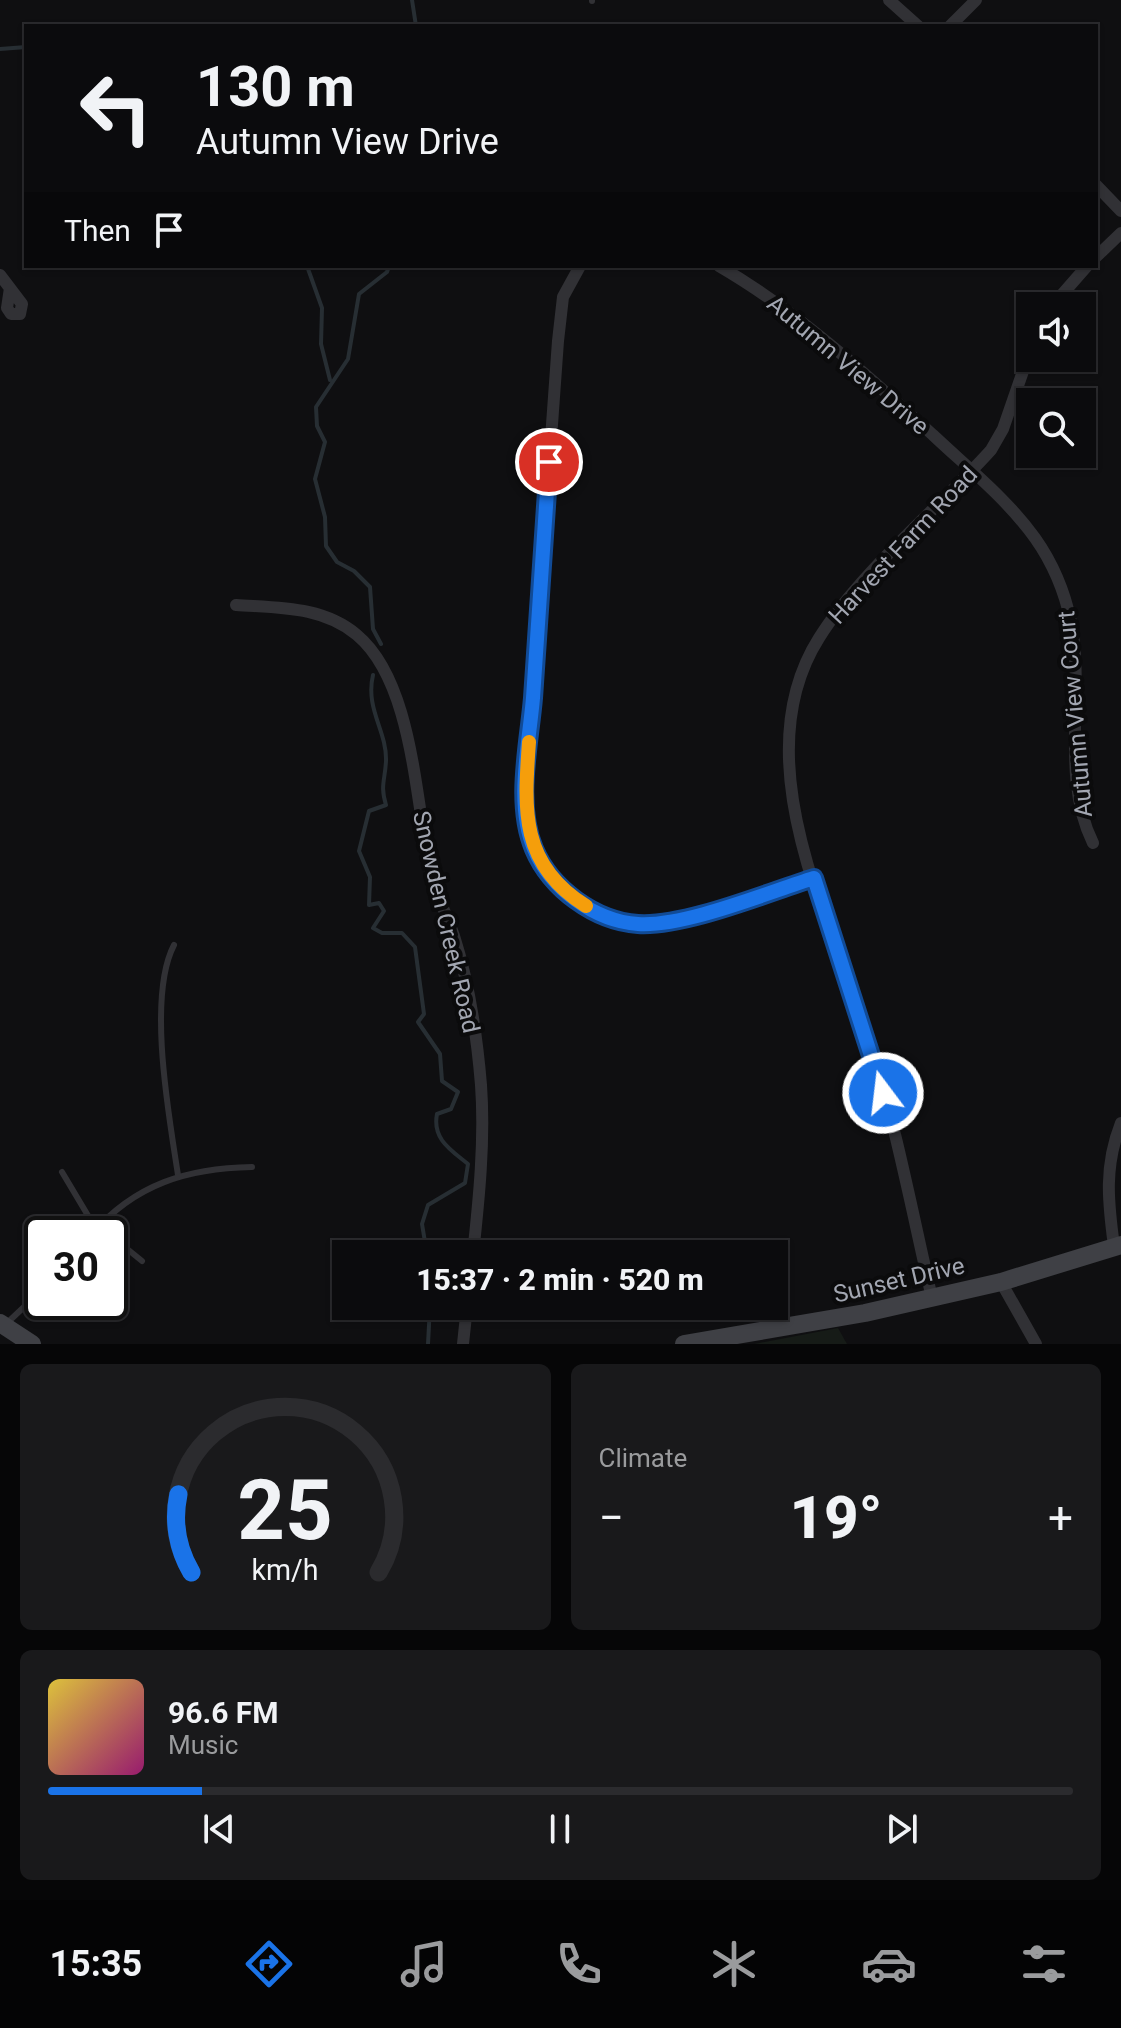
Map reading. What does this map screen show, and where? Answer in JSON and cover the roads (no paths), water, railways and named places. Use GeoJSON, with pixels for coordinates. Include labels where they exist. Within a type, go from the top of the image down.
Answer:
{"type":"FeatureCollection","features":[{"type":"Feature","properties":{"kind":"street"},"geometry":{"type":"LineString","coordinates":[[889,0],[916,24]]}},
{"type":"Feature","properties":{"kind":"street"},"geometry":{"type":"LineString","coordinates":[[952,24],[976,0]]}},
{"type":"Feature","properties":{"kind":"street"},"geometry":{"type":"LineString","coordinates":[[1098,187],[1121,211]]}},
{"type":"Feature","properties":{"kind":"street"},"geometry":{"type":"LineString","coordinates":[[1098,255],[1121,233]]}},
{"type":"Feature","properties":{"kind":"street"},"geometry":{"type":"LineString","coordinates":[[579,268],[563,297],[556,356],[526,787],[533,848],[543,865],[573,898],[606,916],[639,924],[677,920],[814,878]]}},
{"type":"Feature","properties":{"kind":"street","name":"Autumn View Drive"},"geometry":{"type":"LineString","coordinates":[[722,268],[818,334],[972,471]]}},
{"type":"Feature","properties":{"kind":"street"},"geometry":{"type":"LineString","coordinates":[[1064,292],[1085,268]]}},
{"type":"Feature","properties":{"kind":"street"},"geometry":{"type":"LineString","coordinates":[[0,275],[10,288]]}},
{"type":"Feature","properties":{"kind":"street","name":"Harvest Farm Road"},"geometry":{"type":"LineString","coordinates":[[932,1298],[873,1052],[789,796],[787,766],[793,706],[804,668],[818,639],[838,612],[972,471],[1003,429],[1023,372]]}},
{"type":"Feature","properties":{"kind":"street","name":"Autumn View Court"},"geometry":{"type":"LineString","coordinates":[[972,471],[1037,541],[1063,593],[1074,638],[1080,807],[1093,843]]}},
{"type":"Feature","properties":{"kind":"street","name":"Snowden Creek Road"},"geometry":{"type":"LineString","coordinates":[[236,605],[317,613],[338,621],[357,634],[384,665],[401,714],[432,877],[454,937],[473,1022],[481,1087],[474,1240]]}},
{"type":"Feature","properties":{"kind":"street"},"geometry":{"type":"LineString","coordinates":[[1118,1246],[1107,1176],[1112,1147],[1121,1123]]}},
{"type":"Feature","properties":{"kind":"street","name":"Sunset Drive"},"geometry":{"type":"LineString","coordinates":[[684,1344],[800,1327],[932,1298],[1001,1282],[1118,1246]]}},
{"type":"Feature","properties":{"kind":"street"},"geometry":{"type":"LineString","coordinates":[[1001,1282],[1036,1344]]}},
{"type":"Feature","properties":{"kind":"street"},"geometry":{"type":"LineString","coordinates":[[463,1344],[466,1320]]}},
{"type":"Feature","properties":{"kind":"street"},"geometry":{"type":"LineString","coordinates":[[2,1324],[32,1344]]}},
{"type":"Feature","properties":{"kind":"lane"},"geometry":{"type":"LineString","coordinates":[[174,945],[162,981],[165,1093],[178,1175]]}},
{"type":"Feature","properties":{"kind":"lane"},"geometry":{"type":"LineString","coordinates":[[110,1216],[122,1204],[178,1175],[252,1167]]}},
{"type":"Feature","properties":{"kind":"lane"},"geometry":{"type":"LineString","coordinates":[[62,1172],[85,1216]]}},
{"type":"Feature","properties":{"kind":"lane"},"geometry":{"type":"LineString","coordinates":[[128,1250],[142,1261]]}},
{"type":"Feature","properties":{"kind":"lane"},"geometry":{"type":"LineString","coordinates":[[2,1324],[24,1305]]}},
{"type":"Feature","properties":{"kind":"waterway"},"geometry":{"type":"LineString","coordinates":[[412,0],[416,24]]}},
{"type":"Feature","properties":{"kind":"waterway"},"geometry":{"type":"LineString","coordinates":[[0,49],[24,47]]}},
{"type":"Feature","properties":{"kind":"waterway"},"geometry":{"type":"LineString","coordinates":[[308,268],[322,308],[321,344],[330,380]]}},
{"type":"Feature","properties":{"kind":"waterway"},"geometry":{"type":"LineString","coordinates":[[381,644],[373,629],[370,587],[354,571],[337,562],[326,546],[325,517],[315,479],[325,442],[317,426],[316,407],[348,359],[359,294],[388,268]]}},
{"type":"Feature","properties":{"kind":"waterway"},"geometry":{"type":"LineString","coordinates":[[373,675],[372,699],[385,750],[383,788],[386,805],[369,811],[359,851],[370,877],[369,905],[379,903],[384,911],[373,928],[382,933],[402,933],[415,947],[424,1014],[418,1022],[440,1054],[442,1081],[458,1092],[451,1109],[437,1114],[437,1130],[444,1143],[468,1164],[465,1183],[428,1205],[422,1224],[425,1240]]}},
{"type":"Feature","properties":{"kind":"waterway"},"geometry":{"type":"LineString","coordinates":[[428,1344],[429,1320]]}}]}
